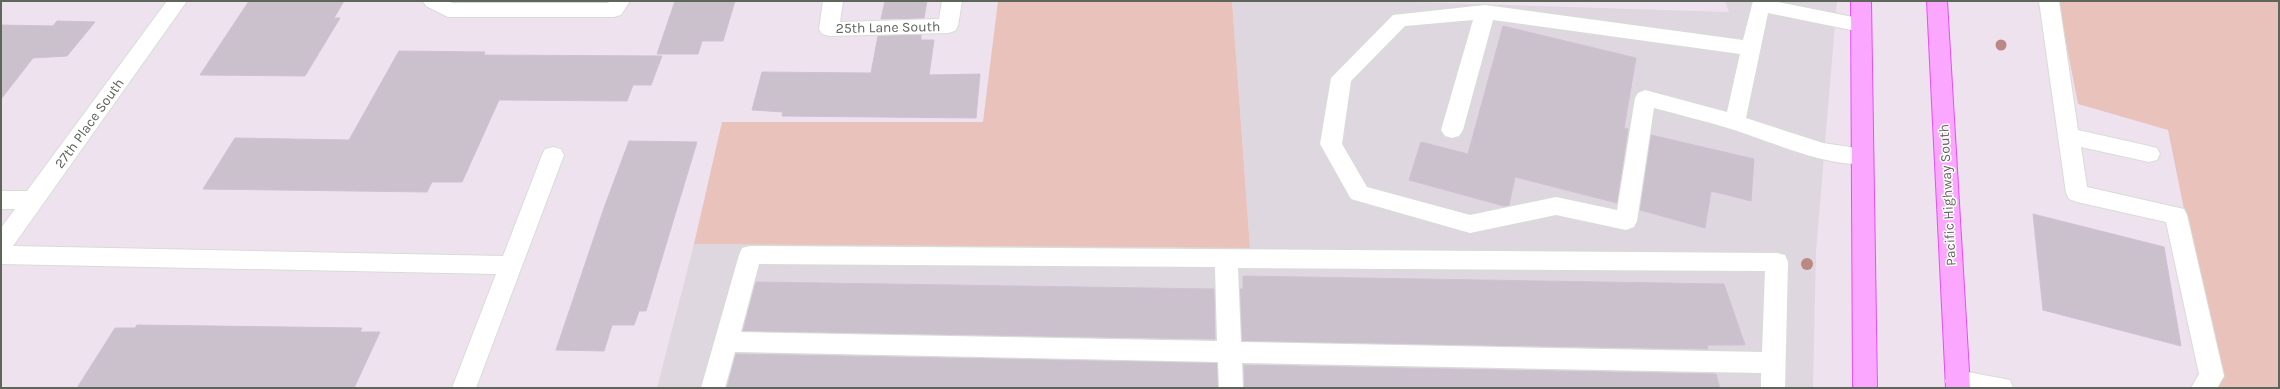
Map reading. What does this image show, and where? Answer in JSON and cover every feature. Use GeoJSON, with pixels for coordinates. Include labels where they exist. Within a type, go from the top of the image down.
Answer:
{"type":"FeatureCollection","features":[{"type":"Feature","properties":{"kind":"main road"},"geometry":{"type":"LineString","coordinates":[[1861,1],[1865,388]]}},
{"type":"Feature","properties":{"kind":"main road","name":"Pacific Highway South"},"geometry":{"type":"LineString","coordinates":[[1937,1],[1958,384]]}},
{"type":"Feature","properties":{"kind":"street","name":"27th Place South"},"geometry":{"type":"LineString","coordinates":[[1,245],[177,1]]}},
{"type":"Feature","properties":{"kind":"street"},"geometry":{"type":"LineString","coordinates":[[433,1],[448,10],[614,10],[620,1]]}},
{"type":"Feature","properties":{"kind":"street","name":"25th Lane South"},"geometry":{"type":"LineString","coordinates":[[833,1],[829,29],[948,26],[952,1]]}},
{"type":"Feature","properties":{"kind":"street"},"geometry":{"type":"LineString","coordinates":[[2049,1],[2077,193],[2176,215],[2212,376],[2203,388]]}},
{"type":"Feature","properties":{"kind":"street"},"geometry":{"type":"LineString","coordinates":[[1735,122],[1760,5],[1861,25]]}},
{"type":"Feature","properties":{"kind":"street"},"geometry":{"type":"LineString","coordinates":[[1750,48],[1485,12],[1400,20],[1341,78],[1331,144],[1359,193],[1470,224],[1556,206],[1626,221],[1645,98],[1735,122],[1822,151],[1862,156]]}},
{"type":"Feature","properties":{"kind":"street"},"geometry":{"type":"LineString","coordinates":[[1452,130],[1485,12]]}},
{"type":"Feature","properties":{"kind":"street"},"geometry":{"type":"LineString","coordinates":[[2068,136],[2149,154]]}},
{"type":"Feature","properties":{"kind":"street"},"geometry":{"type":"LineString","coordinates":[[464,388],[553,155]]}},
{"type":"Feature","properties":{"kind":"street"},"geometry":{"type":"LineString","coordinates":[[1,200],[32,200]]}},
{"type":"Feature","properties":{"kind":"street"},"geometry":{"type":"LineString","coordinates":[[1,255],[511,265]]}},
{"type":"Feature","properties":{"kind":"street"},"geometry":{"type":"LineString","coordinates":[[713,388],[750,255],[1777,262],[1773,388]]}},
{"type":"Feature","properties":{"kind":"street"},"geometry":{"type":"LineString","coordinates":[[1226,258],[1231,388]]}},
{"type":"Feature","properties":{"kind":"street"},"geometry":{"type":"LineString","coordinates":[[726,342],[1774,363]]}},
{"type":"Feature","properties":{"kind":"street"},"geometry":{"type":"LineString","coordinates":[[1958,384],[2001,388]]}},
{"type":"Feature","properties":{"kind":"shaded area"},"geometry":{"type":"Polygon","coordinates":[[[998,1],[1232,1],[1250,248],[694,244],[722,122],[983,122],[998,1]]]}},
{"type":"Feature","properties":{"kind":"shaded area"},"geometry":{"type":"Polygon","coordinates":[[[1232,1],[1381,1],[1729,12],[1725,1],[1837,1],[1816,251],[1813,388],[657,388],[694,244],[1250,248],[1232,1]]]}},
{"type":"Feature","properties":{"kind":"shaded area"},"geometry":{"type":"Polygon","coordinates":[[[2058,1],[2279,1],[2279,388],[2220,388],[2168,130],[2078,104],[2058,1]]]}},
{"type":"Feature","properties":{"kind":"building"},"geometry":{"type":"Polygon","coordinates":[[[249,1],[344,1],[334,18],[340,18],[305,76],[200,75],[249,1]]]}},
{"type":"Feature","properties":{"kind":"building"},"geometry":{"type":"Polygon","coordinates":[[[675,1],[735,1],[723,41],[702,41],[698,54],[657,54],[675,1]]]}},
{"type":"Feature","properties":{"kind":"building"},"geometry":{"type":"Polygon","coordinates":[[[885,1],[927,1],[924,18],[881,19],[885,1]]]}},
{"type":"Feature","properties":{"kind":"building"},"geometry":{"type":"Polygon","coordinates":[[[57,21],[95,22],[67,56],[33,58],[1,99],[1,25],[53,26],[57,21]]]}},
{"type":"Feature","properties":{"kind":"building"},"geometry":{"type":"Polygon","coordinates":[[[1503,26],[1636,58],[1624,128],[1628,129],[1617,203],[1515,177],[1509,205],[1504,206],[1409,180],[1421,142],[1468,154],[1503,26]]]}},
{"type":"Feature","properties":{"kind":"building"},"geometry":{"type":"Polygon","coordinates":[[[921,35],[921,40],[934,40],[929,75],[980,74],[976,118],[782,116],[783,112],[752,110],[762,72],[871,73],[878,36],[921,35]]]}},
{"type":"Feature","properties":{"kind":"building"},"geometry":{"type":"Polygon","coordinates":[[[399,51],[485,52],[484,55],[662,56],[651,85],[633,85],[627,101],[499,100],[462,182],[432,182],[427,192],[203,189],[235,138],[349,140],[399,51]]]}},
{"type":"Feature","properties":{"kind":"building"},"geometry":{"type":"Polygon","coordinates":[[[1651,135],[1754,159],[1751,201],[1711,191],[1705,228],[1640,210],[1651,135]]]}},
{"type":"Feature","properties":{"kind":"building"},"geometry":{"type":"Polygon","coordinates":[[[629,141],[697,142],[646,311],[639,311],[634,325],[612,325],[604,351],[556,350],[604,208],[629,141]]]}},
{"type":"Feature","properties":{"kind":"building"},"geometry":{"type":"Polygon","coordinates":[[[2033,214],[2164,247],[2181,346],[2043,310],[2033,214]]]}},
{"type":"Feature","properties":{"kind":"building"},"geometry":{"type":"Polygon","coordinates":[[[1243,276],[1724,284],[1745,345],[1707,345],[1708,349],[1242,341],[1240,289],[1243,289],[1243,276]]]}},
{"type":"Feature","properties":{"kind":"building"},"geometry":{"type":"Polygon","coordinates":[[[756,282],[1214,289],[1215,339],[743,331],[756,282]]]}},
{"type":"Feature","properties":{"kind":"building"},"geometry":{"type":"Polygon","coordinates":[[[137,325],[362,328],[360,332],[380,332],[354,388],[77,388],[115,328],[135,328],[137,325]]]}},
{"type":"Feature","properties":{"kind":"building"},"geometry":{"type":"Polygon","coordinates":[[[736,354],[1217,363],[1218,388],[727,388],[736,354]]]}},
{"type":"Feature","properties":{"kind":"building"},"geometry":{"type":"Polygon","coordinates":[[[1244,365],[1716,374],[1720,388],[1244,388],[1244,365]]]}}]}
